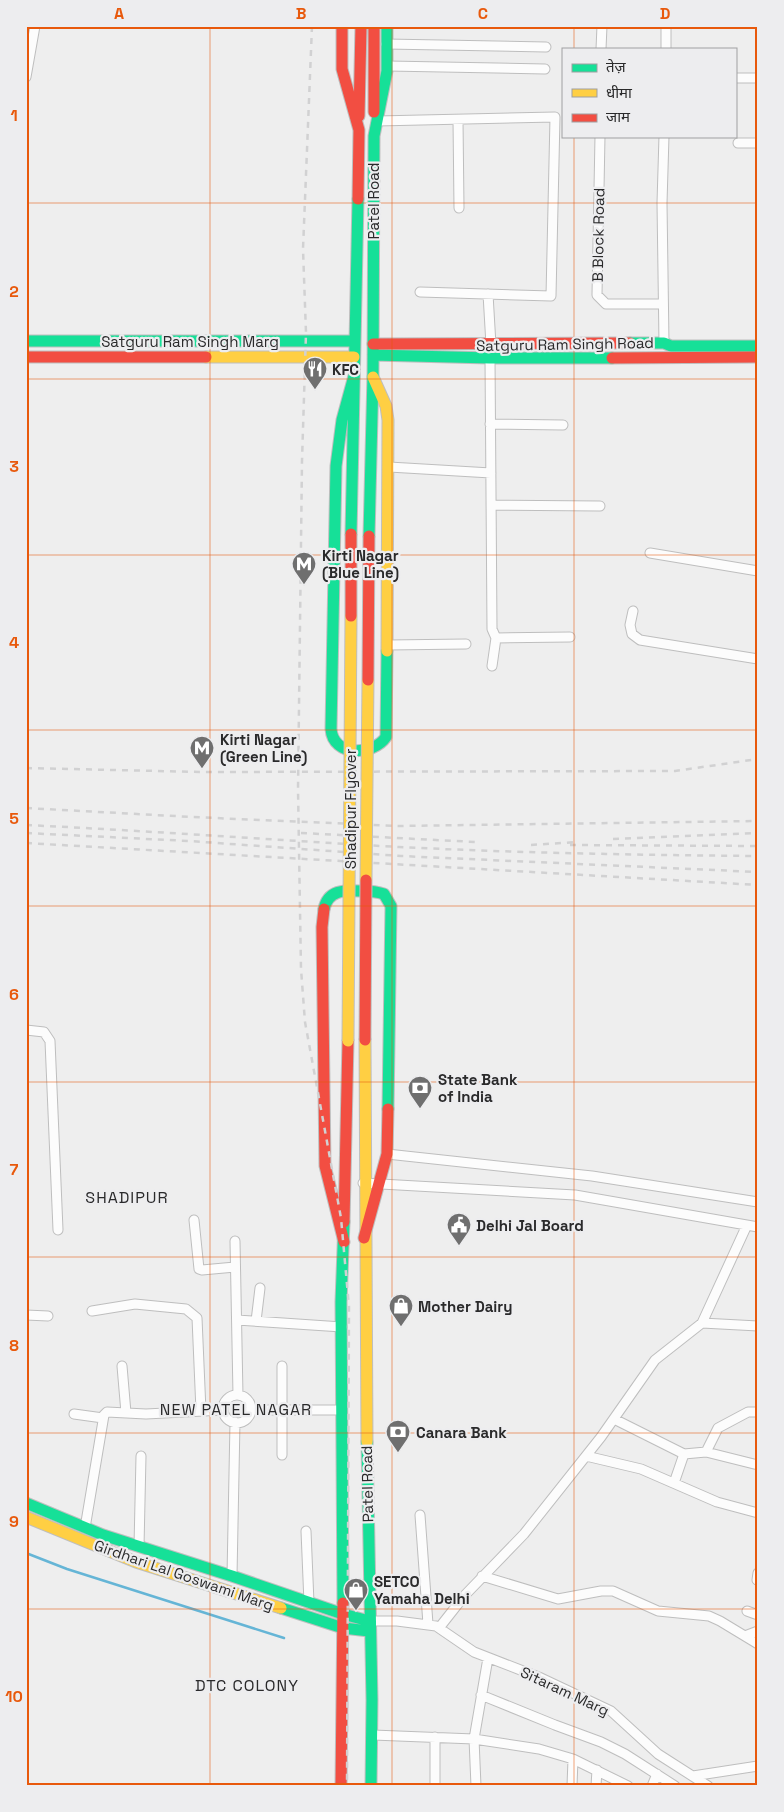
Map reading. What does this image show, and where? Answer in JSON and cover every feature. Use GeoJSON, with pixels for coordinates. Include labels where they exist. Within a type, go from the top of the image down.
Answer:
{"type":"FeatureCollection","features":[{"type":"Feature","properties":{"kind":"main road","name":"Patel Road"},"geometry":{"type":"LineString","coordinates":[[342,26],[342,69],[359,130],[354,376]]}},
{"type":"Feature","properties":{"kind":"main road"},"geometry":{"type":"LineString","coordinates":[[359,130],[361,26]]}},
{"type":"Feature","properties":{"kind":"main road"},"geometry":{"type":"LineString","coordinates":[[374,26],[374,136]]}},
{"type":"Feature","properties":{"kind":"main road","name":"Patel Road"},"geometry":{"type":"LineString","coordinates":[[373,377],[374,136],[388,66],[387,26]]}},
{"type":"Feature","properties":{"kind":"main road","name":"Satguru Ram Singh Marg"},"geometry":{"type":"LineString","coordinates":[[26,342],[355,341]]}},
{"type":"Feature","properties":{"kind":"main road","name":"Satguru Ram Singh Road"},"geometry":{"type":"LineString","coordinates":[[373,350],[491,345],[664,343],[671,346],[758,346]]}},
{"type":"Feature","properties":{"kind":"main road","name":"Satguru Ram Singh Road"},"geometry":{"type":"LineString","coordinates":[[373,350],[490,358],[758,357]]}},
{"type":"Feature","properties":{"kind":"main road","name":"Satguru Ram Singh Marg"},"geometry":{"type":"LineString","coordinates":[[26,357],[354,357]]}},
{"type":"Feature","properties":{"kind":"main road"},"geometry":{"type":"LineString","coordinates":[[354,376],[346,398],[340,426],[334,490],[331,726],[335,743],[343,749],[360,750],[375,747],[381,743],[386,737],[387,726],[388,420],[386,406],[373,377]]}},
{"type":"Feature","properties":{"kind":"main road","name":"Shadipur Flyover"},"geometry":{"type":"LineString","coordinates":[[344,1242],[348,1137],[351,534],[354,376]]}},
{"type":"Feature","properties":{"kind":"main road","name":"Shadipur Flyover"},"geometry":{"type":"LineString","coordinates":[[363,1183],[369,536],[373,377]]}},
{"type":"Feature","properties":{"kind":"main road"},"geometry":{"type":"LineString","coordinates":[[344,1242],[326,1166],[322,927],[324,906],[328,899],[342,890],[378,892],[384,894],[391,906],[387,1154],[364,1238]]}},
{"type":"Feature","properties":{"kind":"main road","name":"Patel Road"},"geometry":{"type":"LineString","coordinates":[[363,1183],[369,1626],[373,1735],[371,1786]]}},
{"type":"Feature","properties":{"kind":"main road","name":"Patel Road"},"geometry":{"type":"LineString","coordinates":[[341,1786],[343,1628],[342,1327],[344,1242]]}},
{"type":"Feature","properties":{"kind":"main road","name":"Girdhari Lal Goswami Marg"},"geometry":{"type":"LineString","coordinates":[[26,1503],[85,1528],[343,1614],[369,1626]]}},
{"type":"Feature","properties":{"kind":"main road","name":"Girdhari Lal Goswami Marg"},"geometry":{"type":"LineString","coordinates":[[26,1517],[136,1562],[343,1628],[369,1626]]}},
{"type":"Feature","properties":{"kind":"street"},"geometry":{"type":"LineString","coordinates":[[26,77],[35,26]]}},
{"type":"Feature","properties":{"kind":"street"},"geometry":{"type":"LineString","coordinates":[[601,48],[602,26]]}},
{"type":"Feature","properties":{"kind":"street"},"geometry":{"type":"LineString","coordinates":[[666,26],[666,48]]}},
{"type":"Feature","properties":{"kind":"street"},"geometry":{"type":"LineString","coordinates":[[386,44],[546,47]]}},
{"type":"Feature","properties":{"kind":"street"},"geometry":{"type":"LineString","coordinates":[[388,66],[545,69]]}},
{"type":"Feature","properties":{"kind":"street"},"geometry":{"type":"LineString","coordinates":[[736,78],[758,78]]}},
{"type":"Feature","properties":{"kind":"street"},"geometry":{"type":"LineString","coordinates":[[377,120],[555,117],[551,296],[420,292]]}},
{"type":"Feature","properties":{"kind":"street"},"geometry":{"type":"LineString","coordinates":[[458,120],[459,208]]}},
{"type":"Feature","properties":{"kind":"street","name":"B Block Road"},"geometry":{"type":"LineString","coordinates":[[600,138],[597,295],[606,304],[663,304]]}},
{"type":"Feature","properties":{"kind":"street"},"geometry":{"type":"LineString","coordinates":[[664,138],[664,343]]}},
{"type":"Feature","properties":{"kind":"street"},"geometry":{"type":"LineString","coordinates":[[738,143],[758,143]]}},
{"type":"Feature","properties":{"kind":"street"},"geometry":{"type":"LineString","coordinates":[[488,294],[491,345]]}},
{"type":"Feature","properties":{"kind":"street"},"geometry":{"type":"LineString","coordinates":[[490,358],[492,629],[496,638],[492,666]]}},
{"type":"Feature","properties":{"kind":"street"},"geometry":{"type":"LineString","coordinates":[[490,424],[563,425]]}},
{"type":"Feature","properties":{"kind":"street"},"geometry":{"type":"LineString","coordinates":[[389,467],[491,473]]}},
{"type":"Feature","properties":{"kind":"street"},"geometry":{"type":"LineString","coordinates":[[491,504],[600,506]]}},
{"type":"Feature","properties":{"kind":"street"},"geometry":{"type":"LineString","coordinates":[[650,553],[758,572]]}},
{"type":"Feature","properties":{"kind":"street"},"geometry":{"type":"LineString","coordinates":[[633,611],[630,625],[632,634],[640,640],[758,660]]}},
{"type":"Feature","properties":{"kind":"street"},"geometry":{"type":"LineString","coordinates":[[496,638],[570,637]]}},
{"type":"Feature","properties":{"kind":"street"},"geometry":{"type":"LineString","coordinates":[[388,645],[466,644]]}},
{"type":"Feature","properties":{"kind":"street"},"geometry":{"type":"LineString","coordinates":[[26,1030],[44,1032],[50,1041],[58,1230]]}},
{"type":"Feature","properties":{"kind":"street"},"geometry":{"type":"LineString","coordinates":[[387,1154],[592,1176],[758,1202]]}},
{"type":"Feature","properties":{"kind":"street"},"geometry":{"type":"LineString","coordinates":[[363,1183],[575,1195],[758,1227]]}},
{"type":"Feature","properties":{"kind":"street"},"geometry":{"type":"LineString","coordinates":[[194,1220],[199,1268],[202,1270],[236,1268]]}},
{"type":"Feature","properties":{"kind":"street"},"geometry":{"type":"LineString","coordinates":[[439,1628],[465,1594],[524,1534],[614,1419],[655,1360],[702,1323],[747,1225]]}},
{"type":"Feature","properties":{"kind":"street"},"geometry":{"type":"LineString","coordinates":[[235,1241],[238,1395]]}},
{"type":"Feature","properties":{"kind":"street"},"geometry":{"type":"LineString","coordinates":[[256,1321],[260,1288]]}},
{"type":"Feature","properties":{"kind":"street"},"geometry":{"type":"LineString","coordinates":[[92,1311],[135,1304],[186,1309],[198,1318],[201,1411]]}},
{"type":"Feature","properties":{"kind":"street"},"geometry":{"type":"LineString","coordinates":[[26,1315],[48,1316]]}},
{"type":"Feature","properties":{"kind":"street"},"geometry":{"type":"LineString","coordinates":[[237,1320],[342,1327]]}},
{"type":"Feature","properties":{"kind":"street"},"geometry":{"type":"LineString","coordinates":[[702,1323],[758,1326]]}},
{"type":"Feature","properties":{"kind":"street"},"geometry":{"type":"LineString","coordinates":[[122,1366],[126,1413]]}},
{"type":"Feature","properties":{"kind":"street"},"geometry":{"type":"LineString","coordinates":[[282,1366],[282,1455]]}},
{"type":"Feature","properties":{"kind":"street"},"geometry":{"type":"LineString","coordinates":[[238,1395],[249,1402],[250,1410],[243,1421],[235,1422],[227,1418],[223,1410],[227,1399],[238,1395]]}},
{"type":"Feature","properties":{"kind":"street"},"geometry":{"type":"LineString","coordinates":[[85,1528],[103,1418],[107,1412],[146,1414],[223,1410]]}},
{"type":"Feature","properties":{"kind":"street"},"geometry":{"type":"LineString","coordinates":[[250,1410],[342,1410]]}},
{"type":"Feature","properties":{"kind":"street"},"geometry":{"type":"LineString","coordinates":[[706,1452],[718,1428],[748,1412],[758,1412]]}},
{"type":"Feature","properties":{"kind":"street"},"geometry":{"type":"LineString","coordinates":[[74,1414],[103,1418]]}},
{"type":"Feature","properties":{"kind":"street"},"geometry":{"type":"LineString","coordinates":[[614,1419],[684,1454],[706,1452],[758,1465]]}},
{"type":"Feature","properties":{"kind":"street"},"geometry":{"type":"LineString","coordinates":[[232,1576],[235,1422]]}},
{"type":"Feature","properties":{"kind":"street"},"geometry":{"type":"LineString","coordinates":[[674,1482],[684,1454]]}},
{"type":"Feature","properties":{"kind":"street"},"geometry":{"type":"LineString","coordinates":[[139,1546],[141,1456]]}},
{"type":"Feature","properties":{"kind":"street"},"geometry":{"type":"LineString","coordinates":[[586,1456],[641,1468],[717,1502],[758,1513]]}},
{"type":"Feature","properties":{"kind":"street"},"geometry":{"type":"LineString","coordinates":[[420,1515],[428,1624]]}},
{"type":"Feature","properties":{"kind":"street"},"geometry":{"type":"LineString","coordinates":[[306,1531],[309,1603]]}},
{"type":"Feature","properties":{"kind":"street"},"geometry":{"type":"LineString","coordinates":[[757,1580],[758,1573]]}},
{"type":"Feature","properties":{"kind":"street"},"geometry":{"type":"LineString","coordinates":[[482,1576],[558,1598],[601,1591],[613,1591],[658,1612],[709,1616],[758,1644]]}},
{"type":"Feature","properties":{"kind":"street"},"geometry":{"type":"LineString","coordinates":[[747,1610],[758,1614]]}},
{"type":"Feature","properties":{"kind":"street","name":"Sitaram Marg"},"geometry":{"type":"LineString","coordinates":[[369,1626],[397,1621],[428,1624],[439,1628],[474,1652],[541,1678],[611,1711],[658,1754],[708,1786]]}},
{"type":"Feature","properties":{"kind":"street"},"geometry":{"type":"LineString","coordinates":[[745,1636],[758,1631]]}},
{"type":"Feature","properties":{"kind":"street"},"geometry":{"type":"LineString","coordinates":[[476,1786],[474,1738],[488,1658]]}},
{"type":"Feature","properties":{"kind":"street"},"geometry":{"type":"LineString","coordinates":[[482,1695],[601,1742],[675,1786]]}},
{"type":"Feature","properties":{"kind":"street"},"geometry":{"type":"LineString","coordinates":[[373,1735],[474,1738],[539,1749],[573,1759],[624,1784]]}},
{"type":"Feature","properties":{"kind":"street"},"geometry":{"type":"LineString","coordinates":[[435,1737],[435,1786]]}},
{"type":"Feature","properties":{"kind":"street"},"geometry":{"type":"LineString","coordinates":[[572,1786],[573,1759]]}},
{"type":"Feature","properties":{"kind":"street"},"geometry":{"type":"LineString","coordinates":[[693,1776],[758,1766]]}},
{"type":"Feature","properties":{"kind":"street"},"geometry":{"type":"LineString","coordinates":[[596,1786],[597,1770]]}},
{"type":"Feature","properties":{"kind":"street"},"geometry":{"type":"LineString","coordinates":[[652,1786],[657,1774]]}},
{"type":"Feature","properties":{"kind":"waterway"},"geometry":{"type":"LineString","coordinates":[[26,1553],[67,1569],[284,1638]]}},
{"type":"Feature","properties":{"kind":"railway"},"geometry":{"type":"LineString","coordinates":[[312,26],[303,249],[306,333],[302,461],[298,789],[301,969],[305,1022],[341,1218],[349,1307],[347,1786]]}},
{"type":"Feature","properties":{"kind":"railway"},"geometry":{"type":"LineString","coordinates":[[26,768],[202,772],[675,771],[758,759]]}},
{"type":"Feature","properties":{"kind":"railway"},"geometry":{"type":"LineString","coordinates":[[26,808],[399,826],[758,821]]}},
{"type":"Feature","properties":{"kind":"railway"},"geometry":{"type":"LineString","coordinates":[[26,825],[444,849],[758,856]]}},
{"type":"Feature","properties":{"kind":"railway"},"geometry":{"type":"LineString","coordinates":[[26,833],[189,841],[401,856],[758,872]]}},
{"type":"Feature","properties":{"kind":"railway"},"geometry":{"type":"LineString","coordinates":[[301,833],[475,842]]}},
{"type":"Feature","properties":{"kind":"railway"},"geometry":{"type":"LineString","coordinates":[[613,839],[758,833]]}},
{"type":"Feature","properties":{"kind":"railway"},"geometry":{"type":"LineString","coordinates":[[531,845],[578,842]]}},
{"type":"Feature","properties":{"kind":"railway"},"geometry":{"type":"LineString","coordinates":[[26,843],[758,885]]}},
{"type":"Feature","properties":{"kind":"railway"},"geometry":{"type":"LineString","coordinates":[[570,845],[758,846]]}},
{"type":"Feature","properties":{"kind":"traffic: fast"},"geometry":{"type":"LineString","coordinates":[[369,536],[373,375],[374,136],[387,71],[387,26]]}},
{"type":"Feature","properties":{"kind":"traffic: fast"},"geometry":{"type":"LineString","coordinates":[[351,534],[358,199]]}},
{"type":"Feature","properties":{"kind":"traffic: fast"},"geometry":{"type":"LineString","coordinates":[[26,341],[355,341]]}},
{"type":"Feature","properties":{"kind":"traffic: fast"},"geometry":{"type":"LineString","coordinates":[[630,343],[664,343],[671,346],[758,346]]}},
{"type":"Feature","properties":{"kind":"traffic: fast"},"geometry":{"type":"LineString","coordinates":[[373,355],[490,358],[612,358]]}},
{"type":"Feature","properties":{"kind":"traffic: fast"},"geometry":{"type":"LineString","coordinates":[[354,376],[342,420],[336,466],[331,729],[333,738],[346,749],[354,751],[372,748],[386,737],[387,651]]}},
{"type":"Feature","properties":{"kind":"traffic: fast"},"geometry":{"type":"LineString","coordinates":[[324,909],[329,898],[343,891],[378,892],[384,894],[391,906],[388,1109]]}},
{"type":"Feature","properties":{"kind":"traffic: fast"},"geometry":{"type":"LineString","coordinates":[[343,1603],[341,1302],[344,1222]]}},
{"type":"Feature","properties":{"kind":"traffic: fast"},"geometry":{"type":"LineString","coordinates":[[367,1442],[372,1700],[371,1786]]}},
{"type":"Feature","properties":{"kind":"traffic: fast"},"geometry":{"type":"LineString","coordinates":[[26,1503],[103,1535],[369,1621]]}},
{"type":"Feature","properties":{"kind":"traffic: fast"},"geometry":{"type":"LineString","coordinates":[[281,1608],[343,1628],[369,1631]]}},
{"type":"Feature","properties":{"kind":"traffic: slow"},"geometry":{"type":"LineString","coordinates":[[206,357],[354,357]]}},
{"type":"Feature","properties":{"kind":"traffic: slow"},"geometry":{"type":"LineString","coordinates":[[373,377],[386,406],[388,420],[387,651]]}},
{"type":"Feature","properties":{"kind":"traffic: slow"},"geometry":{"type":"LineString","coordinates":[[348,1041],[351,616]]}},
{"type":"Feature","properties":{"kind":"traffic: slow"},"geometry":{"type":"LineString","coordinates":[[366,880],[368,680]]}},
{"type":"Feature","properties":{"kind":"traffic: slow"},"geometry":{"type":"LineString","coordinates":[[365,1040],[367,1442]]}},
{"type":"Feature","properties":{"kind":"traffic: slow"},"geometry":{"type":"LineString","coordinates":[[26,1517],[136,1562],[281,1608]]}},
{"type":"Feature","properties":{"kind":"traffic: jam"},"geometry":{"type":"LineString","coordinates":[[342,26],[342,69],[359,130],[358,199]]}},
{"type":"Feature","properties":{"kind":"traffic: jam"},"geometry":{"type":"LineString","coordinates":[[359,116],[361,26]]}},
{"type":"Feature","properties":{"kind":"traffic: jam"},"geometry":{"type":"LineString","coordinates":[[374,26],[374,112]]}},
{"type":"Feature","properties":{"kind":"traffic: jam"},"geometry":{"type":"LineString","coordinates":[[373,344],[630,343]]}},
{"type":"Feature","properties":{"kind":"traffic: jam"},"geometry":{"type":"LineString","coordinates":[[26,357],[206,357]]}},
{"type":"Feature","properties":{"kind":"traffic: jam"},"geometry":{"type":"LineString","coordinates":[[612,358],[758,357]]}},
{"type":"Feature","properties":{"kind":"traffic: jam"},"geometry":{"type":"LineString","coordinates":[[351,534],[351,616]]}},
{"type":"Feature","properties":{"kind":"traffic: jam"},"geometry":{"type":"LineString","coordinates":[[368,680],[369,536]]}},
{"type":"Feature","properties":{"kind":"traffic: jam"},"geometry":{"type":"LineString","coordinates":[[365,1040],[366,880]]}},
{"type":"Feature","properties":{"kind":"traffic: jam"},"geometry":{"type":"LineString","coordinates":[[324,909],[322,927],[325,1166],[344,1242]]}},
{"type":"Feature","properties":{"kind":"traffic: jam"},"geometry":{"type":"LineString","coordinates":[[344,1222],[348,1041]]}},
{"type":"Feature","properties":{"kind":"traffic: jam"},"geometry":{"type":"LineString","coordinates":[[364,1238],[387,1154],[388,1109]]}},
{"type":"Feature","properties":{"kind":"traffic: jam"},"geometry":{"type":"LineString","coordinates":[[341,1786],[343,1603]]}},
{"type":"Feature","properties":{"kind":"place","name":"KFC"},"geometry":{"type":"Point","coordinates":[315,390]}},
{"type":"Feature","properties":{"kind":"place","name":"Kirti Nagar (Blue Line)"},"geometry":{"type":"Point","coordinates":[304,585]}},
{"type":"Feature","properties":{"kind":"place","name":"Kirti Nagar (Green Line)"},"geometry":{"type":"Point","coordinates":[202,769]}},
{"type":"Feature","properties":{"kind":"place","name":"State Bank of India"},"geometry":{"type":"Point","coordinates":[420,1109]}},
{"type":"Feature","properties":{"kind":"place","name":"Delhi Jal Board"},"geometry":{"type":"Point","coordinates":[459,1246]}},
{"type":"Feature","properties":{"kind":"place","name":"Mother Dairy"},"geometry":{"type":"Point","coordinates":[401,1327]}},
{"type":"Feature","properties":{"kind":"place","name":"Canara Bank"},"geometry":{"type":"Point","coordinates":[398,1453]}},
{"type":"Feature","properties":{"kind":"place","name":"SETCO Yamaha Delhi"},"geometry":{"type":"Point","coordinates":[356,1611]}},
{"type":"Feature","properties":{"kind":"district","name":"SHADIPUR"},"geometry":{"type":"Point","coordinates":[127,1197]}},
{"type":"Feature","properties":{"kind":"district","name":"NEW PATEL NAGAR"},"geometry":{"type":"Point","coordinates":[236,1409]}},
{"type":"Feature","properties":{"kind":"district","name":"DTC COLONY"},"geometry":{"type":"Point","coordinates":[247,1685]}}]}
